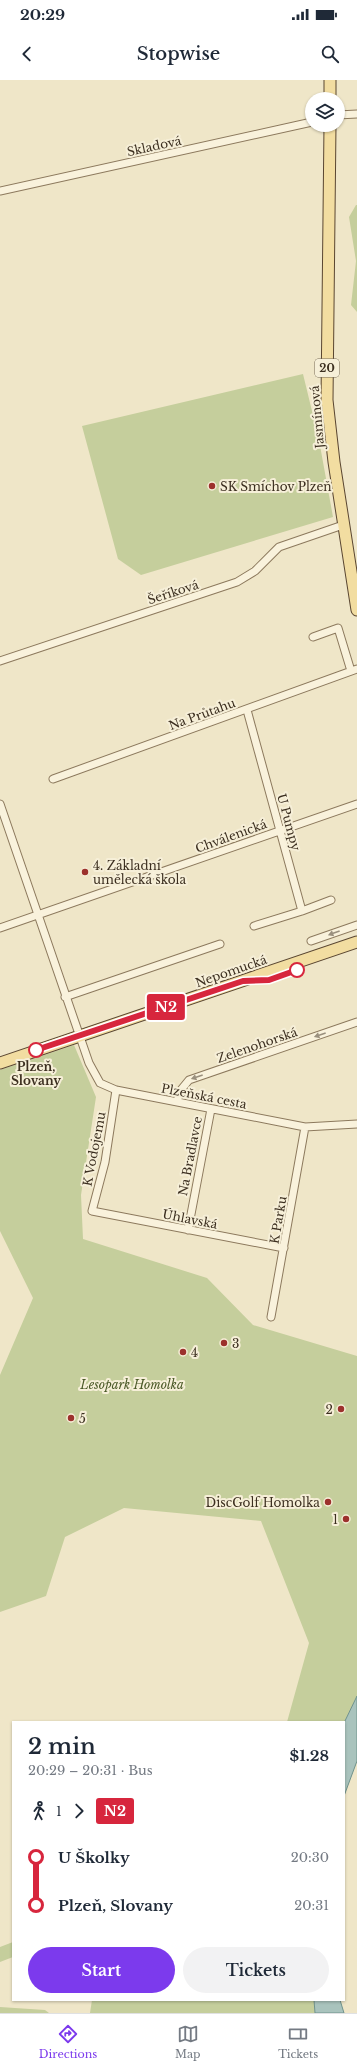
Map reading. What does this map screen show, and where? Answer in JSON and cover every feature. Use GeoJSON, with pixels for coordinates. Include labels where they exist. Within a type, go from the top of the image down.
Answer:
{"type":"FeatureCollection","features":[{"type":"Feature","properties":{"kind":"main road"},"geometry":{"type":"LineString","coordinates":[[330,80],[330,92]]}},
{"type":"Feature","properties":{"kind":"main road","name":"Jasmínová"},"geometry":{"type":"LineString","coordinates":[[330,132],[327,400],[343,525],[357,610]]}},
{"type":"Feature","properties":{"kind":"main road","name":"Nepomucká"},"geometry":{"type":"LineString","coordinates":[[0,1063],[357,942]]}},
{"type":"Feature","properties":{"kind":"street"},"geometry":{"type":"LineString","coordinates":[[345,115],[357,114]]}},
{"type":"Feature","properties":{"kind":"street","name":"Skladová"},"geometry":{"type":"LineString","coordinates":[[0,191],[305,124]]}},
{"type":"Feature","properties":{"kind":"street","name":"Šeříková"},"geometry":{"type":"LineString","coordinates":[[0,661],[237,582],[255,571],[279,547],[343,525]]}},
{"type":"Feature","properties":{"kind":"street"},"geometry":{"type":"LineString","coordinates":[[313,637],[338,628],[354,670]]}},
{"type":"Feature","properties":{"kind":"street","name":"Na Průtahu"},"geometry":{"type":"LineString","coordinates":[[53,779],[354,670]]}},
{"type":"Feature","properties":{"kind":"street","name":"U Pumpy"},"geometry":{"type":"LineString","coordinates":[[247,710],[302,911]]}},
{"type":"Feature","properties":{"kind":"street","name":"Plzeňská cesta"},"geometry":{"type":"LineString","coordinates":[[0,804],[65,997],[89,1063],[100,1083],[116,1090],[305,1127],[357,1124]]}},
{"type":"Feature","properties":{"kind":"street","name":"Chválenická"},"geometry":{"type":"LineString","coordinates":[[0,928],[357,804]]}},
{"type":"Feature","properties":{"kind":"street"},"geometry":{"type":"LineString","coordinates":[[254,926],[331,900]]}},
{"type":"Feature","properties":{"kind":"street"},"geometry":{"type":"LineString","coordinates":[[311,941],[357,925]]}},
{"type":"Feature","properties":{"kind":"street"},"geometry":{"type":"LineString","coordinates":[[65,997],[220,944]]}},
{"type":"Feature","properties":{"kind":"street","name":"Zelenohorská"},"geometry":{"type":"LineString","coordinates":[[177,1102],[180,1091],[189,1080],[357,1022]]}},
{"type":"Feature","properties":{"kind":"street","name":"K Vodojemu"},"geometry":{"type":"LineString","coordinates":[[92,1211],[105,1162],[116,1090]]}},
{"type":"Feature","properties":{"kind":"street","name":"Na Bradlavce"},"geometry":{"type":"LineString","coordinates":[[188,1230],[210,1109]]}},
{"type":"Feature","properties":{"kind":"street","name":"K Parku"},"geometry":{"type":"LineString","coordinates":[[270,1317],[284,1248],[305,1127]]}},
{"type":"Feature","properties":{"kind":"street","name":"Úhlavská"},"geometry":{"type":"LineString","coordinates":[[92,1211],[284,1248]]}},
{"type":"Feature","properties":{"kind":"green space"},"geometry":{"type":"Polygon","coordinates":[[[356,205],[357,312],[351,305],[356,261],[349,217],[356,205]]]}},
{"type":"Feature","properties":{"kind":"green space","name":"SK Smíchov Plzeň"},"geometry":{"type":"Polygon","coordinates":[[[303,374],[319,440],[333,517],[141,575],[118,559],[82,426],[303,374]]]}},
{"type":"Feature","properties":{"kind":"green space","name":"Lesopark Homolka"},"geometry":{"type":"Polygon","coordinates":[[[74,1045],[96,1097],[81,1195],[83,1239],[207,1278],[253,1325],[357,1356],[357,1696],[345,1721],[287,1721],[309,1643],[261,1521],[124,1508],[65,1537],[46,1596],[0,1612],[0,1375],[33,1298],[0,1231],[0,1070],[74,1045]]]}},
{"type":"Feature","properties":{"kind":"green space"},"geometry":{"type":"Polygon","coordinates":[[[12,1942],[12,1957],[0,1962],[0,1947],[12,1942]]]}},
{"type":"Feature","properties":{"kind":"green space"},"geometry":{"type":"Polygon","coordinates":[[[92,2001],[314,2001],[315,2013],[90,2013],[92,2001]]]}},
{"type":"Feature","properties":{"kind":"green space"},"geometry":{"type":"Polygon","coordinates":[[[0,2007],[45,2010],[49,2013],[0,2013],[0,2007]]]}},
{"type":"Feature","properties":{"kind":"water"},"geometry":{"type":"Polygon","coordinates":[[[357,1696],[357,1761],[345,1793],[345,1721],[357,1696]]]}},
{"type":"Feature","properties":{"kind":"water"},"geometry":{"type":"Polygon","coordinates":[[[314,2001],[340,2001],[344,2013],[315,2013],[314,2001]]]}},
{"type":"Feature","properties":{"kind":"bus line","name":"N2"},"geometry":{"type":"LineString","coordinates":[[36,1050],[243,981],[269,980],[297,970]]}},
{"type":"Feature","properties":{"kind":"place","name":"SK Smíchov Plzeň"},"geometry":{"type":"Point","coordinates":[212,486]}},
{"type":"Feature","properties":{"kind":"place","name":"4. Základní umělecká škola"},"geometry":{"type":"Point","coordinates":[85,872]}},
{"type":"Feature","properties":{"kind":"place","name":"Plzeň, Slovany"},"geometry":{"type":"Point","coordinates":[36,1050]}},
{"type":"Feature","properties":{"kind":"place","name":"3"},"geometry":{"type":"Point","coordinates":[224,1343]}},
{"type":"Feature","properties":{"kind":"place","name":"4"},"geometry":{"type":"Point","coordinates":[183,1352]}},
{"type":"Feature","properties":{"kind":"place","name":"2"},"geometry":{"type":"Point","coordinates":[341,1409]}},
{"type":"Feature","properties":{"kind":"place","name":"5"},"geometry":{"type":"Point","coordinates":[71,1418]}},
{"type":"Feature","properties":{"kind":"place","name":"DiscGolf Homolka"},"geometry":{"type":"Point","coordinates":[328,1502]}},
{"type":"Feature","properties":{"kind":"place","name":"1"},"geometry":{"type":"Point","coordinates":[346,1519]}}]}
